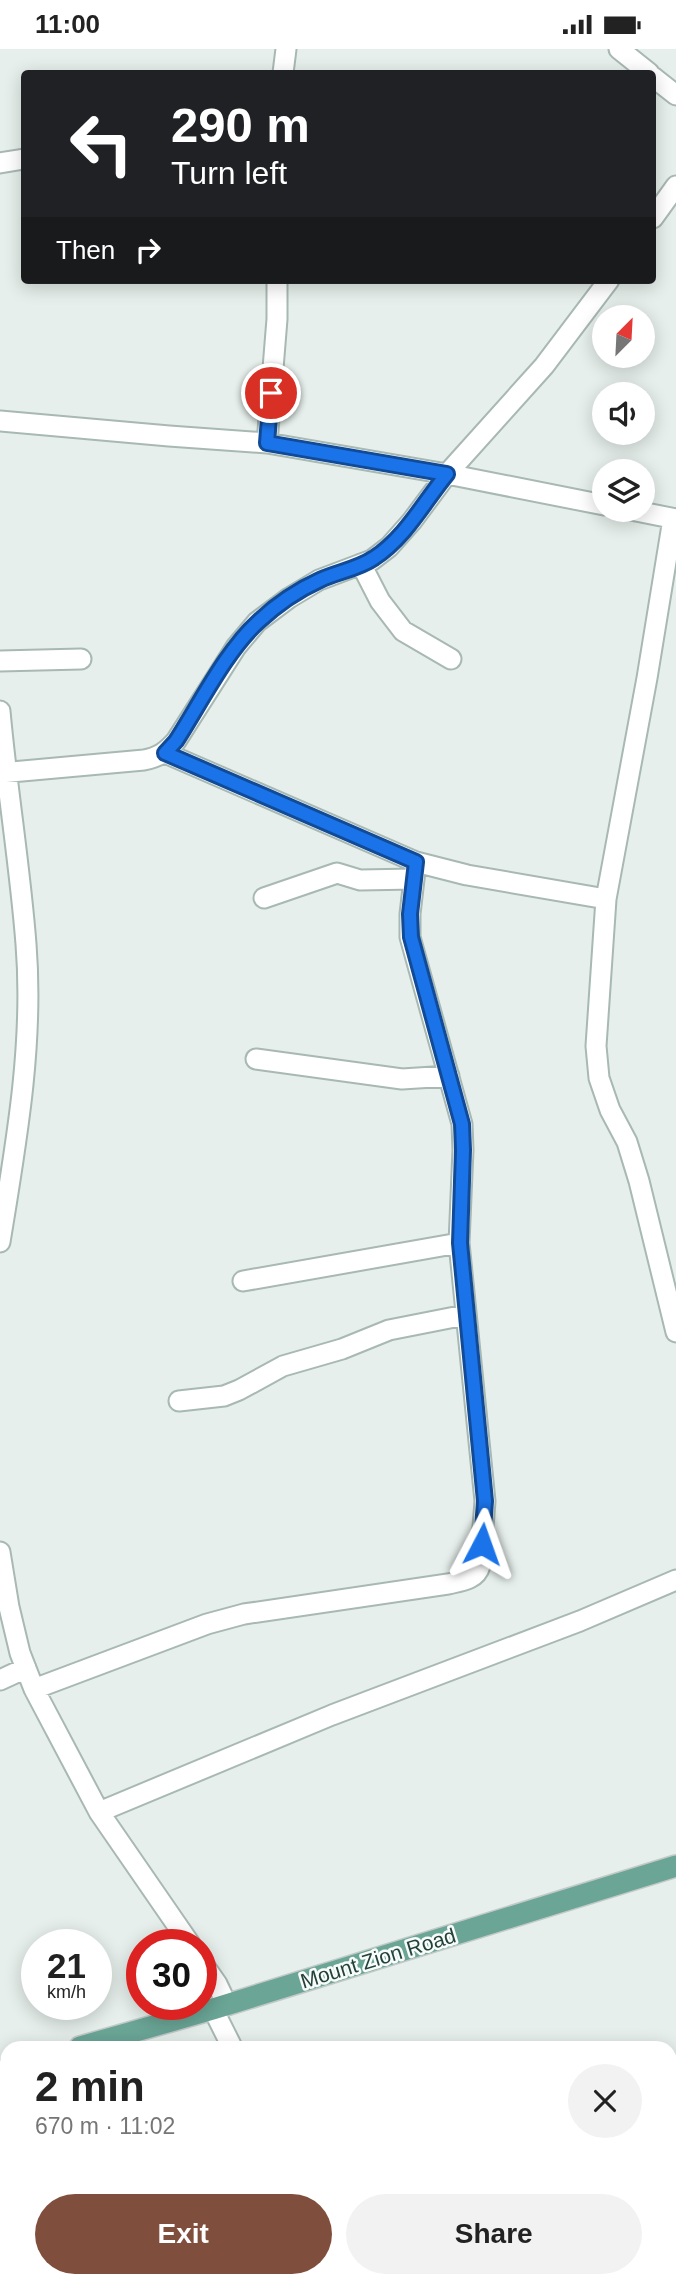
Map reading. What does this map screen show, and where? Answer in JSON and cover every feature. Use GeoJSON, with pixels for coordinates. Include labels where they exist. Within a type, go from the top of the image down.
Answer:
{"type":"FeatureCollection","features":[{"type":"Feature","properties":{"kind":"main road","name":"Mount Zion Road"},"geometry":{"type":"LineString","coordinates":[[101,2041],[220,2007],[676,1866]]}},
{"type":"Feature","properties":{"kind":"street"},"geometry":{"type":"LineString","coordinates":[[283,70],[286,49]]}},
{"type":"Feature","properties":{"kind":"street"},"geometry":{"type":"LineString","coordinates":[[619,49],[645,70]]}},
{"type":"Feature","properties":{"kind":"street"},"geometry":{"type":"LineString","coordinates":[[656,79],[676,95]]}},
{"type":"Feature","properties":{"kind":"street"},"geometry":{"type":"LineString","coordinates":[[0,163],[21,160]]}},
{"type":"Feature","properties":{"kind":"street"},"geometry":{"type":"LineString","coordinates":[[656,214],[676,186]]}},
{"type":"Feature","properties":{"kind":"street"},"geometry":{"type":"LineString","coordinates":[[267,443],[277,319],[276,284]]}},
{"type":"Feature","properties":{"kind":"street"},"geometry":{"type":"LineString","coordinates":[[3,773],[144,760],[165,753],[176,741],[236,647],[257,622],[319,580],[372,560],[389,547],[447,474],[544,366],[606,284]]}},
{"type":"Feature","properties":{"kind":"street"},"geometry":{"type":"LineString","coordinates":[[0,421],[267,443],[592,503]]}},
{"type":"Feature","properties":{"kind":"street"},"geometry":{"type":"LineString","coordinates":[[655,515],[674,519],[606,899],[596,1062],[610,1110],[627,1142],[639,1181],[676,1332]]}},
{"type":"Feature","properties":{"kind":"street"},"geometry":{"type":"LineString","coordinates":[[361,564],[380,601],[403,631],[452,659]]}},
{"type":"Feature","properties":{"kind":"street"},"geometry":{"type":"LineString","coordinates":[[0,661],[81,659]]}},
{"type":"Feature","properties":{"kind":"street"},"geometry":{"type":"LineString","coordinates":[[0,711],[3,773],[26,945],[28,1006],[20,1120],[0,1242]]}},
{"type":"Feature","properties":{"kind":"street"},"geometry":{"type":"LineString","coordinates":[[165,753],[415,871]]}},
{"type":"Feature","properties":{"kind":"street"},"geometry":{"type":"LineString","coordinates":[[264,898],[337,873],[360,880],[415,871],[467,876],[606,899]]}},
{"type":"Feature","properties":{"kind":"street"},"geometry":{"type":"LineString","coordinates":[[34,1689],[208,1624],[244,1614],[448,1584],[478,1573],[485,1501],[460,1243],[462,1124],[411,937],[410,914],[415,871]]}},
{"type":"Feature","properties":{"kind":"street"},"geometry":{"type":"LineString","coordinates":[[256,1059],[402,1079],[449,1076]]}},
{"type":"Feature","properties":{"kind":"street"},"geometry":{"type":"LineString","coordinates":[[243,1281],[460,1243]]}},
{"type":"Feature","properties":{"kind":"street"},"geometry":{"type":"LineString","coordinates":[[179,1401],[224,1395],[239,1390],[283,1366],[342,1349],[389,1330],[465,1315]]}},
{"type":"Feature","properties":{"kind":"street"},"geometry":{"type":"LineString","coordinates":[[0,1552],[20,1653],[34,1689],[99,1812],[180,1929]]}},
{"type":"Feature","properties":{"kind":"street"},"geometry":{"type":"LineString","coordinates":[[99,1812],[332,1715],[580,1621],[676,1580]]}},
{"type":"Feature","properties":{"kind":"street"},"geometry":{"type":"LineString","coordinates":[[0,1680],[26,1668]]}},
{"type":"Feature","properties":{"kind":"street"},"geometry":{"type":"LineString","coordinates":[[217,1984],[220,2007],[230,2041]]}},
{"type":"Feature","properties":{"kind":"route"},"geometry":{"type":"LineString","coordinates":[[271,393],[267,443],[447,474],[389,547],[372,560],[319,580],[257,622],[236,647],[176,741],[165,753],[416,862],[410,914],[411,937],[462,1124],[460,1243],[485,1501],[482,1544]]}}]}
